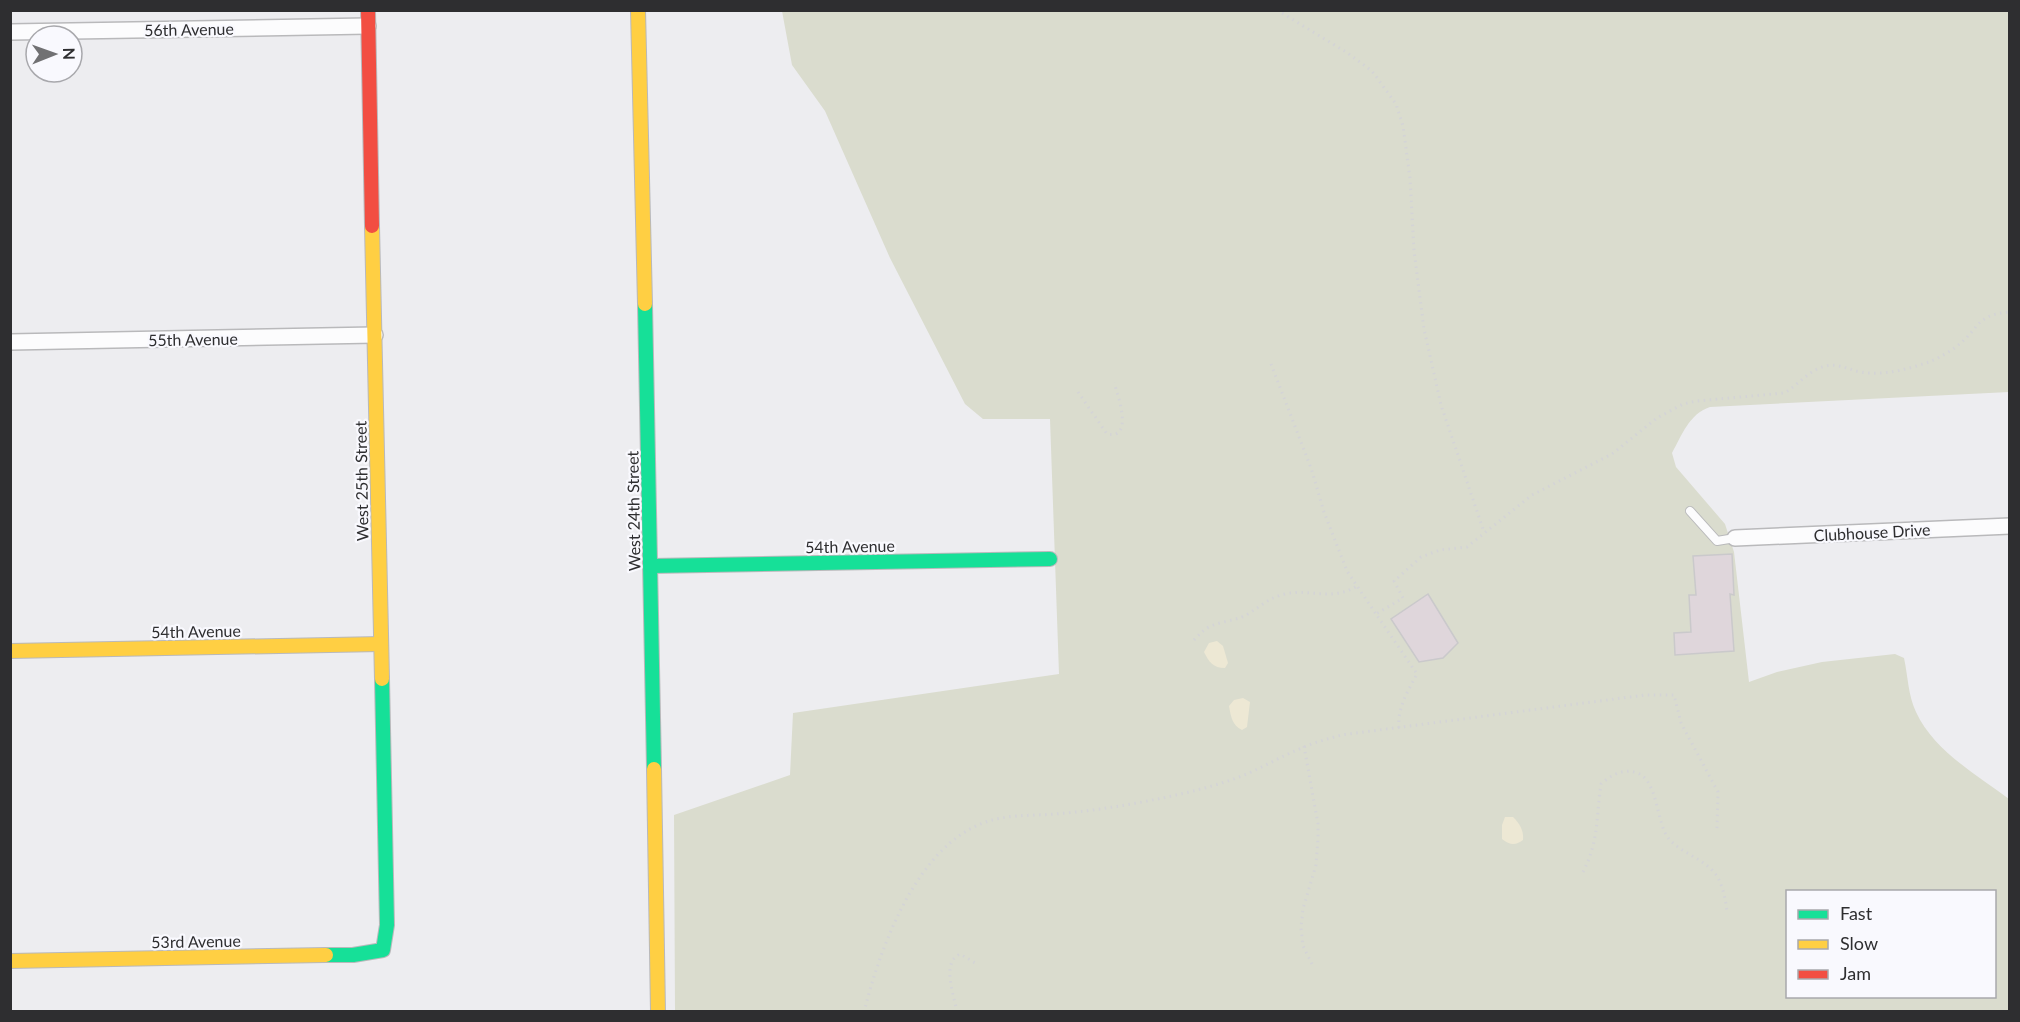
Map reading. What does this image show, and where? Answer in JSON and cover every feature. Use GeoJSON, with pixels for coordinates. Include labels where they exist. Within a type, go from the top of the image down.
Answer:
{"type":"FeatureCollection","features":[{"type":"Feature","properties":{"kind":"street","name":"West 24th Street"},"geometry":{"type":"LineString","coordinates":[[638,10],[651,566],[658,1011]]}},
{"type":"Feature","properties":{"kind":"street","name":"56th Avenue"},"geometry":{"type":"LineString","coordinates":[[10,32],[368,18]]}},
{"type":"Feature","properties":{"kind":"street","name":"West 25th Street"},"geometry":{"type":"LineString","coordinates":[[368,18],[387,925],[383,950]]}},
{"type":"Feature","properties":{"kind":"street","name":"55th Avenue"},"geometry":{"type":"LineString","coordinates":[[10,342],[375,335]]}},
{"type":"Feature","properties":{"kind":"street","name":"Clubhouse Drive"},"geometry":{"type":"LineString","coordinates":[[1736,538],[2010,526]]}},
{"type":"Feature","properties":{"kind":"street","name":"54th Avenue"},"geometry":{"type":"LineString","coordinates":[[651,566],[1050,559]]}},
{"type":"Feature","properties":{"kind":"street","name":"54th Avenue"},"geometry":{"type":"LineString","coordinates":[[10,651],[381,644]]}},
{"type":"Feature","properties":{"kind":"street","name":"53rd Avenue"},"geometry":{"type":"LineString","coordinates":[[10,961],[353,955],[383,950]]}},
{"type":"Feature","properties":{"kind":"lane"},"geometry":{"type":"LineString","coordinates":[[1690,511],[1717,542],[1736,538]]}},
{"type":"Feature","properties":{"kind":"path"},"geometry":{"type":"LineString","coordinates":[[1277,10],[1346,52],[1372,71],[1396,104],[1403,126],[1414,251],[1424,328],[1441,405],[1484,532]]}},
{"type":"Feature","properties":{"kind":"path"},"geometry":{"type":"LineString","coordinates":[[1376,614],[1403,598],[1394,581],[1421,557],[1440,550],[1467,547],[1532,495],[1612,454],[1657,418],[1683,404],[1784,393],[1793,389],[1815,369],[1827,366],[1837,365],[1859,372],[1873,373],[1890,372],[1920,364],[1943,356],[1963,342],[1983,320],[1995,314],[2010,312]]}},
{"type":"Feature","properties":{"kind":"path"},"geometry":{"type":"LineString","coordinates":[[1271,364],[1347,571],[1417,674],[1403,702],[1398,718],[1399,728]]}},
{"type":"Feature","properties":{"kind":"path"},"geometry":{"type":"LineString","coordinates":[[1078,392],[1107,434],[1116,434],[1120,432],[1122,414],[1114,383]]}},
{"type":"Feature","properties":{"kind":"path"},"geometry":{"type":"LineString","coordinates":[[1194,640],[1209,627],[1241,617],[1271,598],[1286,593],[1336,595],[1357,586]]}},
{"type":"Feature","properties":{"kind":"path"},"geometry":{"type":"LineString","coordinates":[[864,1011],[875,969],[911,891],[938,853],[961,833],[983,823],[1002,818],[1118,806],[1215,785],[1250,773],[1305,746],[1341,735],[1645,695],[1674,695],[1682,723],[1718,792],[1717,830]]}},
{"type":"Feature","properties":{"kind":"path"},"geometry":{"type":"LineString","coordinates":[[1305,746],[1318,824],[1316,865],[1303,909],[1301,928],[1303,946],[1312,964]]}},
{"type":"Feature","properties":{"kind":"path"},"geometry":{"type":"LineString","coordinates":[[1583,872],[1596,838],[1601,784],[1608,778],[1628,770],[1638,772],[1646,777],[1667,836],[1684,852],[1711,869],[1721,885],[1727,911]]}},
{"type":"Feature","properties":{"kind":"path"},"geometry":{"type":"LineString","coordinates":[[957,1011],[950,962],[960,954],[977,964]]}},
{"type":"Feature","properties":{"kind":"shaded area"},"geometry":{"type":"Polygon","coordinates":[[[782,11],[2009,11],[2009,392],[1710,407],[1691,420],[1672,453],[1676,467],[1725,524],[1734,552],[1749,682],[1777,672],[1822,662],[1895,654],[1904,658],[1911,699],[1916,712],[1933,739],[1957,761],[2009,799],[2009,1011],[675,1011],[674,815],[790,775],[793,713],[1059,674],[1050,419],[983,419],[965,404],[890,258],[825,111],[792,65],[782,11]]]}},
{"type":"Feature","properties":{"kind":"sand"},"geometry":{"type":"Polygon","coordinates":[[[1217,641],[1223,646],[1228,663],[1225,668],[1212,664],[1204,652],[1209,643],[1217,641]]]}},
{"type":"Feature","properties":{"kind":"sand"},"geometry":{"type":"Polygon","coordinates":[[[1243,698],[1250,702],[1247,727],[1242,730],[1234,723],[1229,706],[1234,700],[1243,698]]]}},
{"type":"Feature","properties":{"kind":"sand"},"geometry":{"type":"Polygon","coordinates":[[[1505,817],[1513,817],[1517,822],[1522,830],[1523,840],[1512,844],[1502,839],[1502,825],[1505,817]]]}},
{"type":"Feature","properties":{"kind":"building"},"geometry":{"type":"Polygon","coordinates":[[[1732,554],[1734,595],[1730,594],[1734,651],[1675,655],[1674,633],[1691,632],[1689,595],[1696,595],[1693,556],[1732,554]]]}},
{"type":"Feature","properties":{"kind":"building"},"geometry":{"type":"Polygon","coordinates":[[[1428,594],[1458,643],[1443,658],[1419,662],[1391,619],[1428,594]]]}},
{"type":"Feature","properties":{"kind":"traffic: fast"},"geometry":{"type":"LineString","coordinates":[[645,304],[654,769]]}},
{"type":"Feature","properties":{"kind":"traffic: fast"},"geometry":{"type":"LineString","coordinates":[[651,566],[1050,559]]}},
{"type":"Feature","properties":{"kind":"traffic: fast"},"geometry":{"type":"LineString","coordinates":[[326,955],[353,955],[383,950],[387,925],[382,679]]}},
{"type":"Feature","properties":{"kind":"traffic: slow"},"geometry":{"type":"LineString","coordinates":[[638,10],[645,304]]}},
{"type":"Feature","properties":{"kind":"traffic: slow"},"geometry":{"type":"LineString","coordinates":[[372,226],[382,679]]}},
{"type":"Feature","properties":{"kind":"traffic: slow"},"geometry":{"type":"LineString","coordinates":[[10,651],[381,644]]}},
{"type":"Feature","properties":{"kind":"traffic: slow"},"geometry":{"type":"LineString","coordinates":[[654,769],[658,1012]]}},
{"type":"Feature","properties":{"kind":"traffic: slow"},"geometry":{"type":"LineString","coordinates":[[10,961],[326,955]]}},
{"type":"Feature","properties":{"kind":"traffic: jam"},"geometry":{"type":"LineString","coordinates":[[368,10],[372,226]]}}]}
